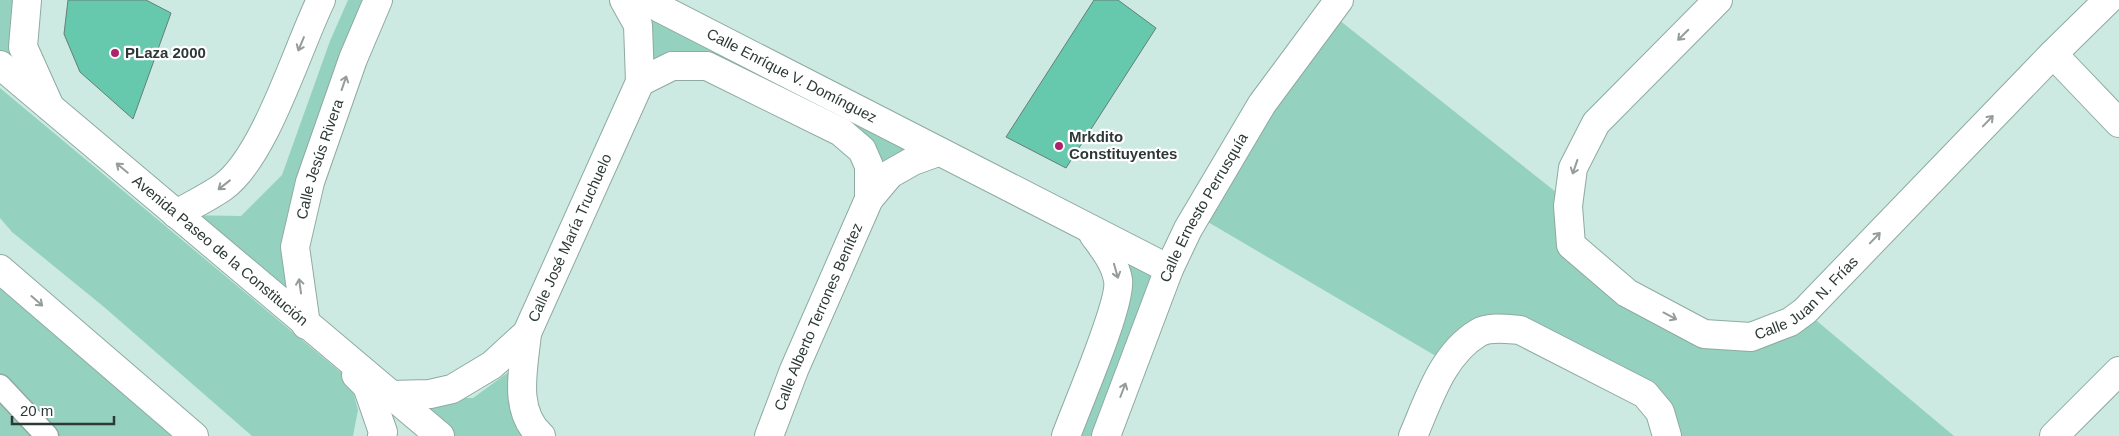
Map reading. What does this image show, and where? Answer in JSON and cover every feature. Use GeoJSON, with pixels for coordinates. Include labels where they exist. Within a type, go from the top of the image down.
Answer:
{"type":"FeatureCollection","features":[{"type":"Feature","properties":{"kind":"street"},"geometry":{"type":"LineString","coordinates":[[27,0],[23,47],[50,107]]}},
{"type":"Feature","properties":{"kind":"street"},"geometry":{"type":"LineString","coordinates":[[176,214],[223,187],[241,169],[262,136],[322,0]]}},
{"type":"Feature","properties":{"kind":"street","name":"Calle Jesús Rivera"},"geometry":{"type":"LineString","coordinates":[[306,325],[295,247],[310,182],[352,59],[378,0]]}},
{"type":"Feature","properties":{"kind":"street"},"geometry":{"type":"LineString","coordinates":[[624,0],[638,25],[640,82]]}},
{"type":"Feature","properties":{"kind":"street","name":"Calle Enríque V. Domínguez"},"geometry":{"type":"LineString","coordinates":[[644,0],[1169,269]]}},
{"type":"Feature","properties":{"kind":"street","name":"Calle Ernesto Perrusquía"},"geometry":{"type":"LineString","coordinates":[[1106,436],[1169,269],[1188,229],[1262,104],[1338,0]]}},
{"type":"Feature","properties":{"kind":"street","name":"Calle Juan N. Frías"},"geometry":{"type":"LineString","coordinates":[[1718,0],[1596,123],[1574,168],[1568,206],[1571,245],[1627,293],[1704,334],[1751,337],[1790,322],[1805,311],[2053,54],[2108,0]]}},
{"type":"Feature","properties":{"kind":"street"},"geometry":{"type":"LineString","coordinates":[[2053,54],[2119,123]]}},
{"type":"Feature","properties":{"kind":"street","name":"Avenida Paseo de la Constitución"},"geometry":{"type":"LineString","coordinates":[[0,65],[306,325],[440,436]]}},
{"type":"Feature","properties":{"kind":"street","name":"Calle Enríque V. Domínguez"},"geometry":{"type":"LineString","coordinates":[[640,82],[672,66],[707,66],[841,132],[862,150],[869,166],[869,199]]}},
{"type":"Feature","properties":{"kind":"street","name":"Calle José María Truchuelo"},"geometry":{"type":"LineString","coordinates":[[390,395],[430,394],[452,389],[492,365],[527,333],[640,82]]}},
{"type":"Feature","properties":{"kind":"street"},"geometry":{"type":"LineString","coordinates":[[869,199],[890,174],[913,161],[938,152]]}},
{"type":"Feature","properties":{"kind":"street","name":"Calle Alberto Terrones Benítez"},"geometry":{"type":"LineString","coordinates":[[769,436],[794,370],[869,199]]}},
{"type":"Feature","properties":{"kind":"street"},"geometry":{"type":"LineString","coordinates":[[1066,436],[1114,308],[1119,282],[1113,262],[1090,230]]}},
{"type":"Feature","properties":{"kind":"street"},"geometry":{"type":"LineString","coordinates":[[0,269],[194,436]]}},
{"type":"Feature","properties":{"kind":"street"},"geometry":{"type":"LineString","coordinates":[[306,325],[367,386],[383,432],[382,436]]}},
{"type":"Feature","properties":{"kind":"street"},"geometry":{"type":"LineString","coordinates":[[1413,436],[1446,362],[1479,332],[1499,328],[1520,330],[1645,394],[1660,412],[1667,436]]}},
{"type":"Feature","properties":{"kind":"street"},"geometry":{"type":"LineString","coordinates":[[527,333],[522,401],[528,417],[541,436]]}},
{"type":"Feature","properties":{"kind":"street"},"geometry":{"type":"LineString","coordinates":[[2054,436],[2119,371]]}},
{"type":"Feature","properties":{"kind":"street"},"geometry":{"type":"LineString","coordinates":[[0,386],[47,436]]}},
{"type":"Feature","properties":{"kind":"green space"},"geometry":{"type":"Polygon","coordinates":[[[0,0],[27,0],[50,107],[0,65],[0,0]]]}},
{"type":"Feature","properties":{"kind":"green space"},"geometry":{"type":"Polygon","coordinates":[[[348,0],[378,0],[310,182],[306,325],[181,215],[241,216],[282,175],[330,41],[348,0]]]}},
{"type":"Feature","properties":{"kind":"green space"},"geometry":{"type":"Polygon","coordinates":[[[644,0],[938,152],[890,174],[862,150],[707,66],[640,82],[644,0]]]}},
{"type":"Feature","properties":{"kind":"green space"},"geometry":{"type":"Polygon","coordinates":[[[1329,12],[1556,192],[1571,245],[1704,334],[1805,311],[1954,436],[1666,436],[1645,394],[1499,328],[1446,362],[1196,215],[1329,12]]]}},
{"type":"Feature","properties":{"kind":"green space"},"geometry":{"type":"Polygon","coordinates":[[[0,88],[350,380],[358,410],[353,436],[252,436],[104,307],[12,232],[0,218],[0,88]]]}},
{"type":"Feature","properties":{"kind":"green space"},"geometry":{"type":"Polygon","coordinates":[[[1090,230],[1169,269],[1106,436],[1066,436],[1114,308],[1090,230]]]}},
{"type":"Feature","properties":{"kind":"green space"},"geometry":{"type":"Polygon","coordinates":[[[0,269],[194,436],[0,436],[0,269]]]}},
{"type":"Feature","properties":{"kind":"green space"},"geometry":{"type":"Polygon","coordinates":[[[525,360],[531,436],[440,436],[393,397],[473,398],[525,360]]]}},
{"type":"Feature","properties":{"kind":"building","name":"PLaza 2000"},"geometry":{"type":"Polygon","coordinates":[[[68,0],[146,0],[171,13],[133,119],[80,72],[64,34],[68,0]]]}},
{"type":"Feature","properties":{"kind":"building"},"geometry":{"type":"Polygon","coordinates":[[[1094,0],[1118,0],[1156,28],[1066,168],[1006,137],[1094,0]]]}},
{"type":"Feature","properties":{"kind":"place","name":"PLaza 2000"},"geometry":{"type":"Point","coordinates":[115,53]}},
{"type":"Feature","properties":{"kind":"place","name":"Mrkdito Constituyentes"},"geometry":{"type":"Point","coordinates":[1059,146]}}]}
